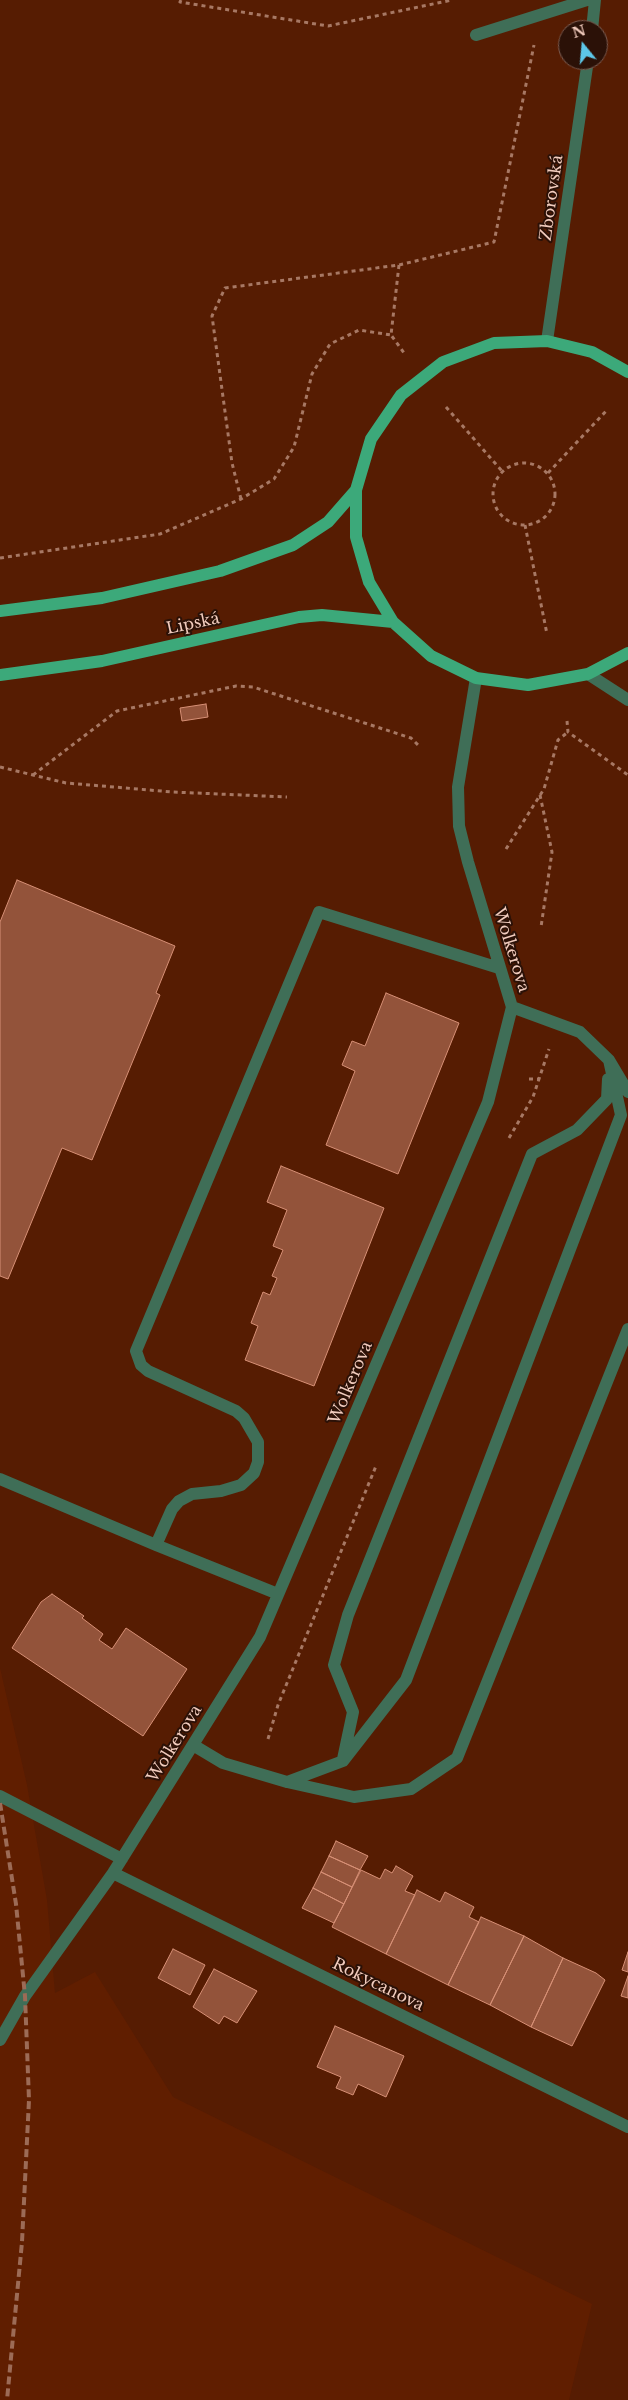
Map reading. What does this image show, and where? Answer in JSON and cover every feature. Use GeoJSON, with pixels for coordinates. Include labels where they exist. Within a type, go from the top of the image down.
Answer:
{"type":"FeatureCollection","features":[{"type":"Feature","properties":{"kind":"main road"},"geometry":{"type":"LineString","coordinates":[[628,372],[592,352],[547,341],[494,343],[443,362],[401,395],[371,439],[356,490],[356,537],[369,582],[393,622],[431,656],[476,678],[528,685],[588,674],[628,653]]}},
{"type":"Feature","properties":{"kind":"main road"},"geometry":{"type":"LineString","coordinates":[[0,611],[102,598],[220,571],[294,545],[328,522],[356,490]]}},
{"type":"Feature","properties":{"kind":"main road","name":"Lipská"},"geometry":{"type":"LineString","coordinates":[[0,674],[102,660],[299,617],[322,615],[393,622]]}},
{"type":"Feature","properties":{"kind":"street"},"geometry":{"type":"LineString","coordinates":[[476,35],[588,0]]}},
{"type":"Feature","properties":{"kind":"street"},"geometry":{"type":"LineString","coordinates":[[593,20],[595,0]]}},
{"type":"Feature","properties":{"kind":"street","name":"Zborovská"},"geometry":{"type":"LineString","coordinates":[[547,341],[587,70]]}},
{"type":"Feature","properties":{"kind":"street"},"geometry":{"type":"LineString","coordinates":[[588,674],[628,700]]}},
{"type":"Feature","properties":{"kind":"street","name":"Wolkerova"},"geometry":{"type":"LineString","coordinates":[[0,2040],[24,1996],[113,1874],[260,1637],[488,1102],[512,1007],[499,968],[460,826],[458,787],[476,678]]}},
{"type":"Feature","properties":{"kind":"street"},"geometry":{"type":"LineString","coordinates":[[156,1545],[172,1509],[179,1501],[192,1494],[221,1491],[241,1485],[254,1473],[258,1462],[258,1442],[244,1418],[236,1411],[148,1371],[142,1365],[136,1351],[319,912],[499,968]]}},
{"type":"Feature","properties":{"kind":"street"},"geometry":{"type":"LineString","coordinates":[[512,1007],[580,1032],[609,1060],[628,1092]]}},
{"type":"Feature","properties":{"kind":"street"},"geometry":{"type":"LineString","coordinates":[[343,1761],[353,1712],[334,1665],[348,1615],[532,1154],[577,1130],[607,1099],[609,1060]]}},
{"type":"Feature","properties":{"kind":"street"},"geometry":{"type":"LineString","coordinates":[[286,1782],[343,1761],[406,1680],[620,1115],[609,1060]]}},
{"type":"Feature","properties":{"kind":"street"},"geometry":{"type":"LineString","coordinates":[[193,1745],[223,1763],[286,1782],[354,1797],[411,1789],[457,1758],[628,1329]]}},
{"type":"Feature","properties":{"kind":"street"},"geometry":{"type":"LineString","coordinates":[[0,1479],[278,1594]]}},
{"type":"Feature","properties":{"kind":"street"},"geometry":{"type":"LineString","coordinates":[[0,1796],[122,1859]]}},
{"type":"Feature","properties":{"kind":"street","name":"Rokycanova"},"geometry":{"type":"LineString","coordinates":[[113,1874],[628,2127]]}},
{"type":"Feature","properties":{"kind":"path"},"geometry":{"type":"LineString","coordinates":[[181,0],[180,2],[328,26],[452,0]]}},
{"type":"Feature","properties":{"kind":"path"},"geometry":{"type":"LineString","coordinates":[[241,499],[232,463],[212,316],[225,288],[399,265],[494,242],[534,50],[530,19]]}},
{"type":"Feature","properties":{"kind":"path"},"geometry":{"type":"LineString","coordinates":[[399,265],[391,335],[404,353]]}},
{"type":"Feature","properties":{"kind":"path"},"geometry":{"type":"LineString","coordinates":[[0,558],[160,534],[241,499],[274,479],[294,447],[312,374],[330,344],[359,330],[391,335]]}},
{"type":"Feature","properties":{"kind":"path"},"geometry":{"type":"LineString","coordinates":[[446,407],[502,471]]}},
{"type":"Feature","properties":{"kind":"path"},"geometry":{"type":"LineString","coordinates":[[548,473],[608,409]]}},
{"type":"Feature","properties":{"kind":"path"},"geometry":{"type":"LineString","coordinates":[[531,462],[540,466],[548,473],[554,482],[555,502],[544,519],[525,525],[514,524],[505,519],[495,506],[492,490],[502,471],[510,465],[531,462]]}},
{"type":"Feature","properties":{"kind":"path"},"geometry":{"type":"LineString","coordinates":[[525,525],[548,634]]}},
{"type":"Feature","properties":{"kind":"path"},"geometry":{"type":"LineString","coordinates":[[33,775],[117,711],[236,686],[253,687],[411,738],[419,746]]}},
{"type":"Feature","properties":{"kind":"path"},"geometry":{"type":"LineString","coordinates":[[567,722],[568,732],[628,775]]}},
{"type":"Feature","properties":{"kind":"path"},"geometry":{"type":"LineString","coordinates":[[506,849],[540,796],[558,740],[568,732]]}},
{"type":"Feature","properties":{"kind":"path"},"geometry":{"type":"LineString","coordinates":[[0,767],[66,783],[173,792],[287,797]]}},
{"type":"Feature","properties":{"kind":"path"},"geometry":{"type":"LineString","coordinates":[[540,796],[552,852],[541,927]]}},
{"type":"Feature","properties":{"kind":"path"},"geometry":{"type":"LineString","coordinates":[[529,1079],[539,1079],[551,1041]]}},
{"type":"Feature","properties":{"kind":"path"},"geometry":{"type":"LineString","coordinates":[[268,1739],[278,1705],[379,1458]]}},
{"type":"Feature","properties":{"kind":"shaded area"},"geometry":{"type":"Polygon","coordinates":[[[0,1668],[27,1785],[47,1900],[55,1993],[95,1972],[173,2097],[592,2304],[569,2400],[0,2400],[0,1668]]]}},
{"type":"Feature","properties":{"kind":"building"},"geometry":{"type":"Polygon","coordinates":[[[206,704],[208,717],[182,721],[180,708],[206,704]]]}},
{"type":"Feature","properties":{"kind":"building"},"geometry":{"type":"Polygon","coordinates":[[[17,880],[175,946],[156,993],[160,995],[92,1160],[62,1148],[8,1279],[0,1276],[0,922],[17,880]]]}},
{"type":"Feature","properties":{"kind":"building"},"geometry":{"type":"Polygon","coordinates":[[[386,993],[459,1023],[398,1174],[326,1145],[355,1071],[342,1065],[352,1041],[365,1046],[386,993]]]}},
{"type":"Feature","properties":{"kind":"building"},"geometry":{"type":"Polygon","coordinates":[[[281,1166],[384,1208],[314,1386],[245,1360],[258,1326],[251,1323],[263,1292],[270,1295],[277,1278],[272,1276],[283,1250],[273,1246],[287,1210],[267,1202],[281,1166]]]}},
{"type":"Feature","properties":{"kind":"building"},"geometry":{"type":"Polygon","coordinates":[[[52,1594],[84,1616],[82,1618],[103,1634],[99,1640],[112,1649],[126,1628],[187,1669],[143,1736],[12,1648],[41,1602],[52,1594]]]}},
{"type":"Feature","properties":{"kind":"building"},"geometry":{"type":"Polygon","coordinates":[[[336,1841],[368,1856],[360,1870],[329,1856],[336,1841]]]}},
{"type":"Feature","properties":{"kind":"building"},"geometry":{"type":"Polygon","coordinates":[[[329,1856],[360,1870],[352,1887],[321,1872],[329,1856]]]}},
{"type":"Feature","properties":{"kind":"building"},"geometry":{"type":"Polygon","coordinates":[[[396,1866],[413,1876],[405,1891],[415,1895],[386,1954],[332,1927],[361,1870],[380,1879],[385,1869],[392,1873],[396,1866]]]}},
{"type":"Feature","properties":{"kind":"building"},"geometry":{"type":"Polygon","coordinates":[[[321,1872],[352,1887],[344,1904],[313,1888],[321,1872]]]}},
{"type":"Feature","properties":{"kind":"building"},"geometry":{"type":"Polygon","coordinates":[[[313,1888],[344,1904],[334,1923],[302,1908],[313,1888]]]}},
{"type":"Feature","properties":{"kind":"building"},"geometry":{"type":"Polygon","coordinates":[[[417,1890],[440,1902],[445,1892],[474,1907],[469,1917],[479,1922],[448,1985],[386,1954],[417,1890]]]}},
{"type":"Feature","properties":{"kind":"building"},"geometry":{"type":"Polygon","coordinates":[[[481,1917],[524,1936],[490,2005],[448,1985],[481,1917]]]}},
{"type":"Feature","properties":{"kind":"building"},"geometry":{"type":"Polygon","coordinates":[[[524,1936],[563,1958],[531,2027],[490,2005],[524,1936]]]}},
{"type":"Feature","properties":{"kind":"building"},"geometry":{"type":"Polygon","coordinates":[[[173,1949],[205,1965],[190,1995],[158,1978],[173,1949]]]}},
{"type":"Feature","properties":{"kind":"building"},"geometry":{"type":"Polygon","coordinates":[[[628,1952],[628,1972],[622,1970],[628,1952]]]}},
{"type":"Feature","properties":{"kind":"building"},"geometry":{"type":"Polygon","coordinates":[[[563,1958],[596,1973],[605,1980],[572,2046],[531,2027],[563,1958]]]}},
{"type":"Feature","properties":{"kind":"building"},"geometry":{"type":"Polygon","coordinates":[[[214,1969],[257,1991],[237,2023],[224,2016],[219,2024],[193,2007],[214,1969]]]}},
{"type":"Feature","properties":{"kind":"building"},"geometry":{"type":"Polygon","coordinates":[[[628,1976],[628,1998],[621,1996],[628,1976]]]}},
{"type":"Feature","properties":{"kind":"building"},"geometry":{"type":"Polygon","coordinates":[[[335,2026],[404,2056],[386,2097],[358,2084],[353,2095],[336,2088],[341,2077],[317,2067],[335,2026]]]}},
{"type":"Feature","properties":{"kind":"railway"},"geometry":{"type":"LineString","coordinates":[[0,1803],[16,1904],[25,1996],[29,2100],[22,2242],[7,2400]]}}]}
